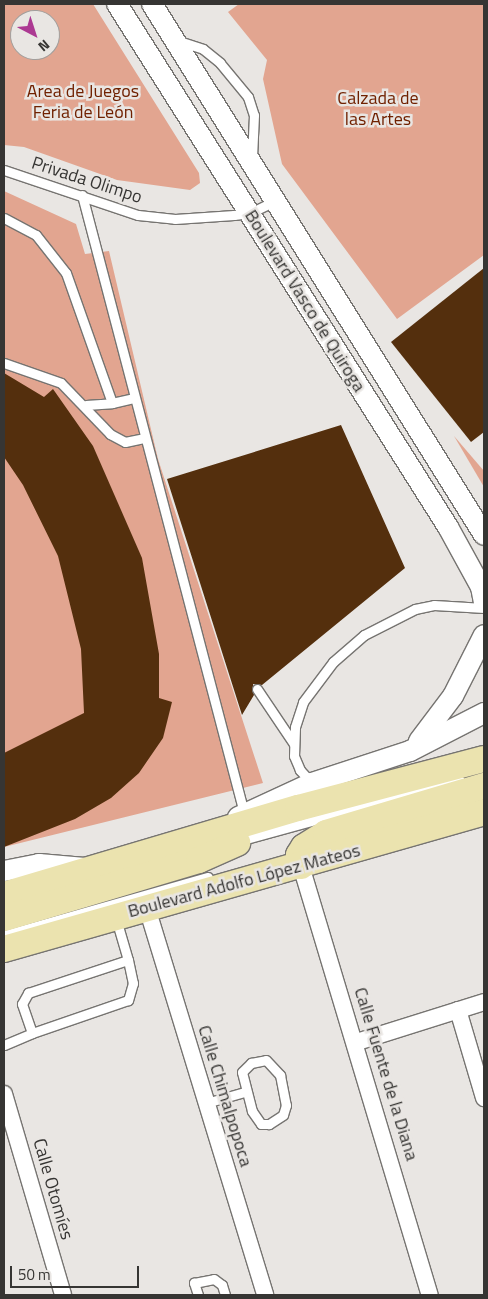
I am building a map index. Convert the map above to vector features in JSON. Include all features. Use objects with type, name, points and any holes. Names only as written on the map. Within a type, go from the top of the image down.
[{"type":"main road","points":[[4,895],[202,839],[298,808],[481,773]]},
{"type":"main road","points":[[300,860],[313,839],[326,832],[481,773]]},
{"type":"main road","points":[[4,918],[199,860],[250,838],[298,808]]},
{"type":"main road","name":"Boulevard Adolfo López Mateos","points":[[4,949],[475,809]]},
{"type":"street","name":"Boulevard Vasco de Quiroga","points":[[117,4],[448,526],[481,587],[484,602]]},
{"type":"street","name":"Boulevard Vasco de Quiroga","points":[[152,4],[277,199],[484,535]]},
{"type":"street","points":[[410,750],[433,726],[453,696],[484,635]]},
{"type":"street","points":[[202,839],[244,813],[312,783],[410,750],[484,713]]},
{"type":"street","name":"Calle Fuente de la Diana","points":[[300,860],[357,1042],[430,1295]]},
{"type":"street","points":[[4,871],[39,864],[97,868]]},
{"type":"street","name":"Calle Chimalpopoca","points":[[147,908],[265,1295]]},
{"type":"street","points":[[357,1042],[484,1002]]},
{"type":"street","points":[[458,1010],[484,1098]]},
{"type":"street","name":"Calle Otomíes","points":[[4,1094],[64,1295]]},
{"type":"lane","points":[[174,39],[203,49],[245,91],[254,115],[252,161]]},
{"type":"lane","name":"Privada Olimpo","points":[[4,170],[138,215],[175,218],[250,213],[277,199]]},
{"type":"lane","points":[[82,195],[144,438],[244,813]]},
{"type":"lane","points":[[4,218],[36,235],[66,273],[112,403]]},
{"type":"lane","points":[[4,363],[62,384],[86,405],[110,434],[125,442],[144,438]]},
{"type":"lane","points":[[86,405],[112,403],[134,398]]},
{"type":"lane","points":[[294,744],[303,702],[316,681],[364,635],[415,609],[434,605],[484,608]]},
{"type":"lane","points":[[257,689],[294,744],[300,770],[312,783]]},
{"type":"lane","points":[[4,909],[481,773]]},
{"type":"lane","points":[[252,866],[300,860]]},
{"type":"lane","points":[[4,935],[216,876]]},
{"type":"lane","points":[[4,1045],[128,1000],[133,992],[128,960],[115,916]]},
{"type":"lane","points":[[32,1034],[22,1004],[28,992],[128,960]]},
{"type":"lane","points":[[258,1061],[272,1062],[284,1092],[283,1114],[269,1124],[261,1124],[244,1092],[245,1068],[258,1061]]},
{"type":"lane","points":[[206,1103],[244,1092]]},
{"type":"lane","points":[[198,1295],[194,1284],[214,1279],[222,1285],[225,1295]]},
{"type":"green space","name":"Area de Juegos Feria de León","points":[[4,4],[93,4],[199,173],[200,183],[190,190],[117,180],[24,147],[4,145]]},
{"type":"green space","name":"Calzada de las Artes","points":[[239,4],[484,4],[484,255],[397,319],[282,164],[263,79],[267,60],[228,12]]},
{"type":"green space","points":[[4,191],[76,224],[85,254],[109,251],[158,459],[263,783],[4,847]]},
{"type":"green space","points":[[454,436],[484,471],[484,487]]},
{"type":"building","points":[[484,268],[484,432],[471,442],[391,342]]},
{"type":"building","points":[[4,373],[44,397],[53,389],[93,446],[142,558],[159,654],[159,698],[172,702],[163,738],[139,773],[111,798],[75,819],[4,847],[4,753],[84,713],[81,649],[58,556],[23,485],[4,457]]},
{"type":"building","points":[[341,425],[405,568],[262,685],[253,684],[254,695],[242,715],[167,479]]}]
